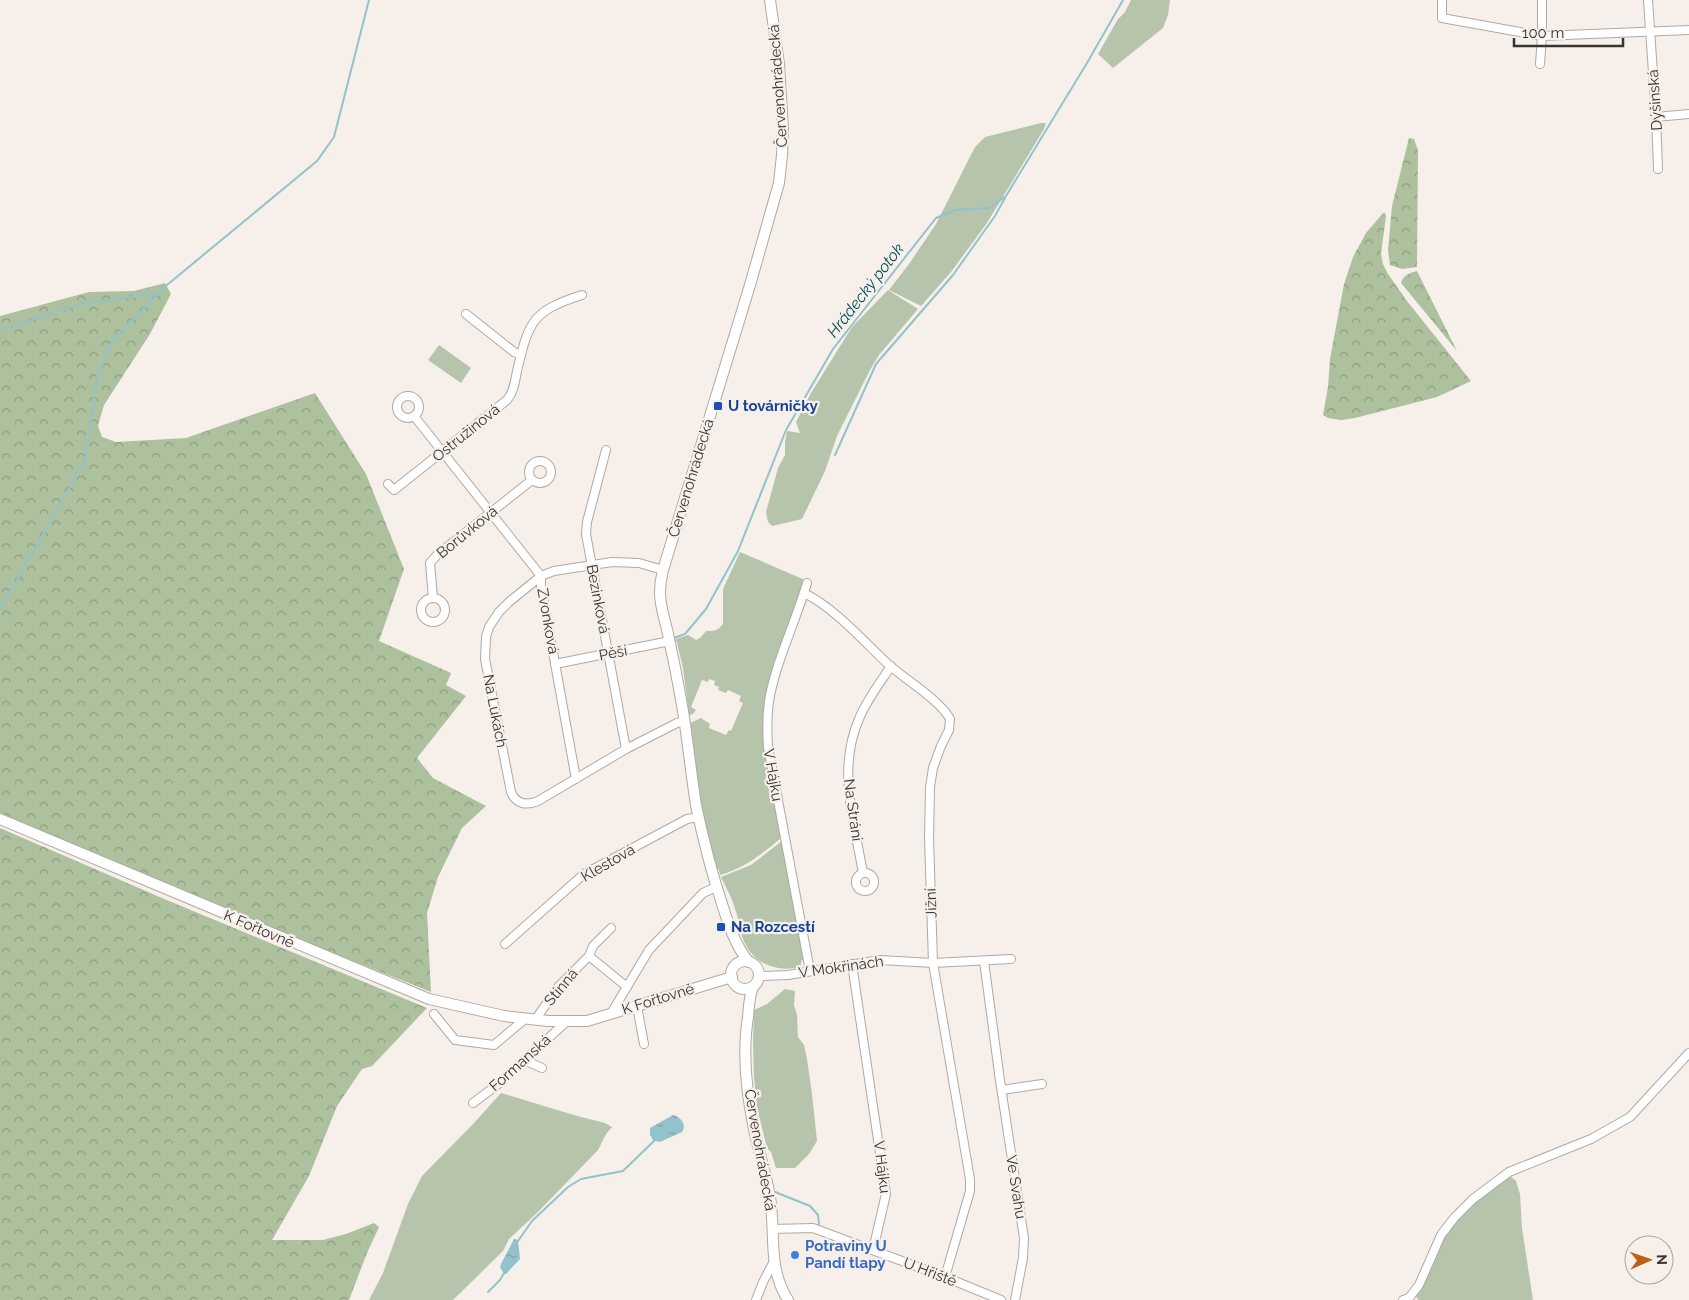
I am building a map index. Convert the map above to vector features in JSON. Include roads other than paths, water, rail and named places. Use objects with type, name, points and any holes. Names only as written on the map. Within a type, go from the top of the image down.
[{"type":"street","name":"Červenohrádecká","points":[[749,962],[730,928],[716,887],[699,817],[670,642],[660,598],[660,581],[779,183],[783,129],[779,64],[770,0]]},
{"type":"street","points":[[1442,0],[1442,18],[1542,36],[1689,30]]},
{"type":"street","points":[[1540,64],[1542,0]]},
{"type":"street","name":"Dýšinská","points":[[1648,0],[1658,169]]},
{"type":"street","points":[[1656,117],[1689,114]]},
{"type":"street","name":"Ostružinová","points":[[388,484],[394,490],[510,396],[521,354],[536,317],[556,303],[582,294]]},
{"type":"street","points":[[466,314],[514,352],[521,354]]},
{"type":"street","name":"Zvonková","points":[[414,416],[541,576],[540,586],[576,779]]},
{"type":"street","name":"Bezinková","points":[[606,450],[586,529],[591,566],[626,749]]},
{"type":"street","name":"Borůvková","points":[[433,598],[430,563],[490,512],[532,480]]},
{"type":"street","name":"Na Lukách","points":[[663,570],[628,562],[612,562],[554,571],[541,576],[509,602],[489,627],[486,637],[485,659],[511,792],[513,797],[524,804],[531,804],[626,749],[677,722],[684,721]]},
{"type":"street","name":"V Hájku","points":[[807,583],[786,643],[770,699],[767,730],[768,747],[810,971]]},
{"type":"street","name":"Jižní","points":[[804,593],[826,607],[891,666],[936,703],[948,715],[950,723],[949,730],[933,768],[930,787],[929,838],[934,963],[970,1179],[970,1191],[945,1277]]},
{"type":"street","name":"Pěší","points":[[555,664],[670,642]]},
{"type":"street","name":"Na Stráni","points":[[863,873],[847,778],[850,743],[860,716],[891,666]]},
{"type":"street","name":"Klestová","points":[[504,944],[584,874],[687,819],[699,817]]},
{"type":"street","name":"K Fořtovně","points":[[0,819],[429,999],[504,1016],[566,1022],[587,1021],[637,1006],[733,972]]},
{"type":"street","points":[[612,1012],[649,950],[703,893],[716,887]]},
{"type":"street","name":"Stinná","points":[[530,1019],[589,956],[593,946],[611,928]]},
{"type":"street","name":"Červenohrádecká","points":[[730,928],[733,972]]},
{"type":"street","name":"Stinná","points":[[589,956],[627,987]]},
{"type":"street","name":"V Mokřinách","points":[[759,976],[780,976],[880,960],[934,963],[1011,959]]},
{"type":"street","name":"Ve Svahu","points":[[984,961],[1024,1238],[1023,1258],[1015,1300]]},
{"type":"street","points":[[741,962],[749,962],[757,967],[759,976],[753,987],[745,989],[735,984],[733,972],[741,962]]},
{"type":"street","name":"V Hájku","points":[[852,964],[886,1194],[873,1250]]},
{"type":"street","name":"Červenohrádecká","points":[[739,987],[746,1026]]},
{"type":"street","name":"Červenohrádecká","points":[[753,987],[749,998],[746,1026],[747,1074],[755,1132],[770,1198],[774,1263],[780,1287],[788,1300]]},
{"type":"street","points":[[637,1006],[644,1044]]},
{"type":"street","points":[[434,1014],[455,1040],[494,1045],[530,1019]]},
{"type":"street","name":"Formanská","points":[[473,1103],[497,1085],[566,1022]]},
{"type":"street","points":[[1403,1300],[1409,1298],[1419,1285],[1441,1235],[1472,1199],[1509,1172],[1591,1139],[1630,1117],[1689,1053]]},
{"type":"street","points":[[524,1060],[542,1068]]},
{"type":"street","points":[[1002,1090],[1042,1084]]},
{"type":"street","name":"U Hřiště","points":[[772,1229],[813,1228],[1001,1300]]},
{"type":"street","points":[[756,1300],[763,1282],[774,1263]]},
{"type":"water","points":[[673,1115],[682,1122],[684,1127],[682,1132],[660,1142],[653,1140],[650,1135],[650,1128]]},
{"type":"water","points":[[514,1239],[518,1240],[520,1259],[504,1274],[500,1267]]},
{"type":"waterway","points":[[0,610],[86,456],[97,378],[112,341],[167,285],[317,161],[334,137],[369,0]]},
{"type":"waterway","name":"Hrádecký potok","points":[[675,641],[674,638],[685,634],[706,609],[738,551],[786,430],[833,349],[936,218],[955,210],[990,208],[1006,196],[1123,0]]},
{"type":"waterway","points":[[835,455],[876,364],[953,275],[995,216],[1005,198]]},
{"type":"waterway","points":[[0,330],[81,304],[158,293]]},
{"type":"waterway","points":[[518,1241],[532,1221],[568,1187],[581,1179],[623,1171],[656,1139]]},
{"type":"waterway","points":[[775,1192],[810,1206],[818,1215],[819,1224]]},
{"type":"waterway","points":[[488,1292],[504,1273]]},
{"type":"place","name":"U továrničky","points":[[718,406]]},
{"type":"place","name":"Na Rozcestí","points":[[721,927]]},
{"type":"place","name":"Potraviny U Pandí tlapy","points":[[795,1255]]}]
